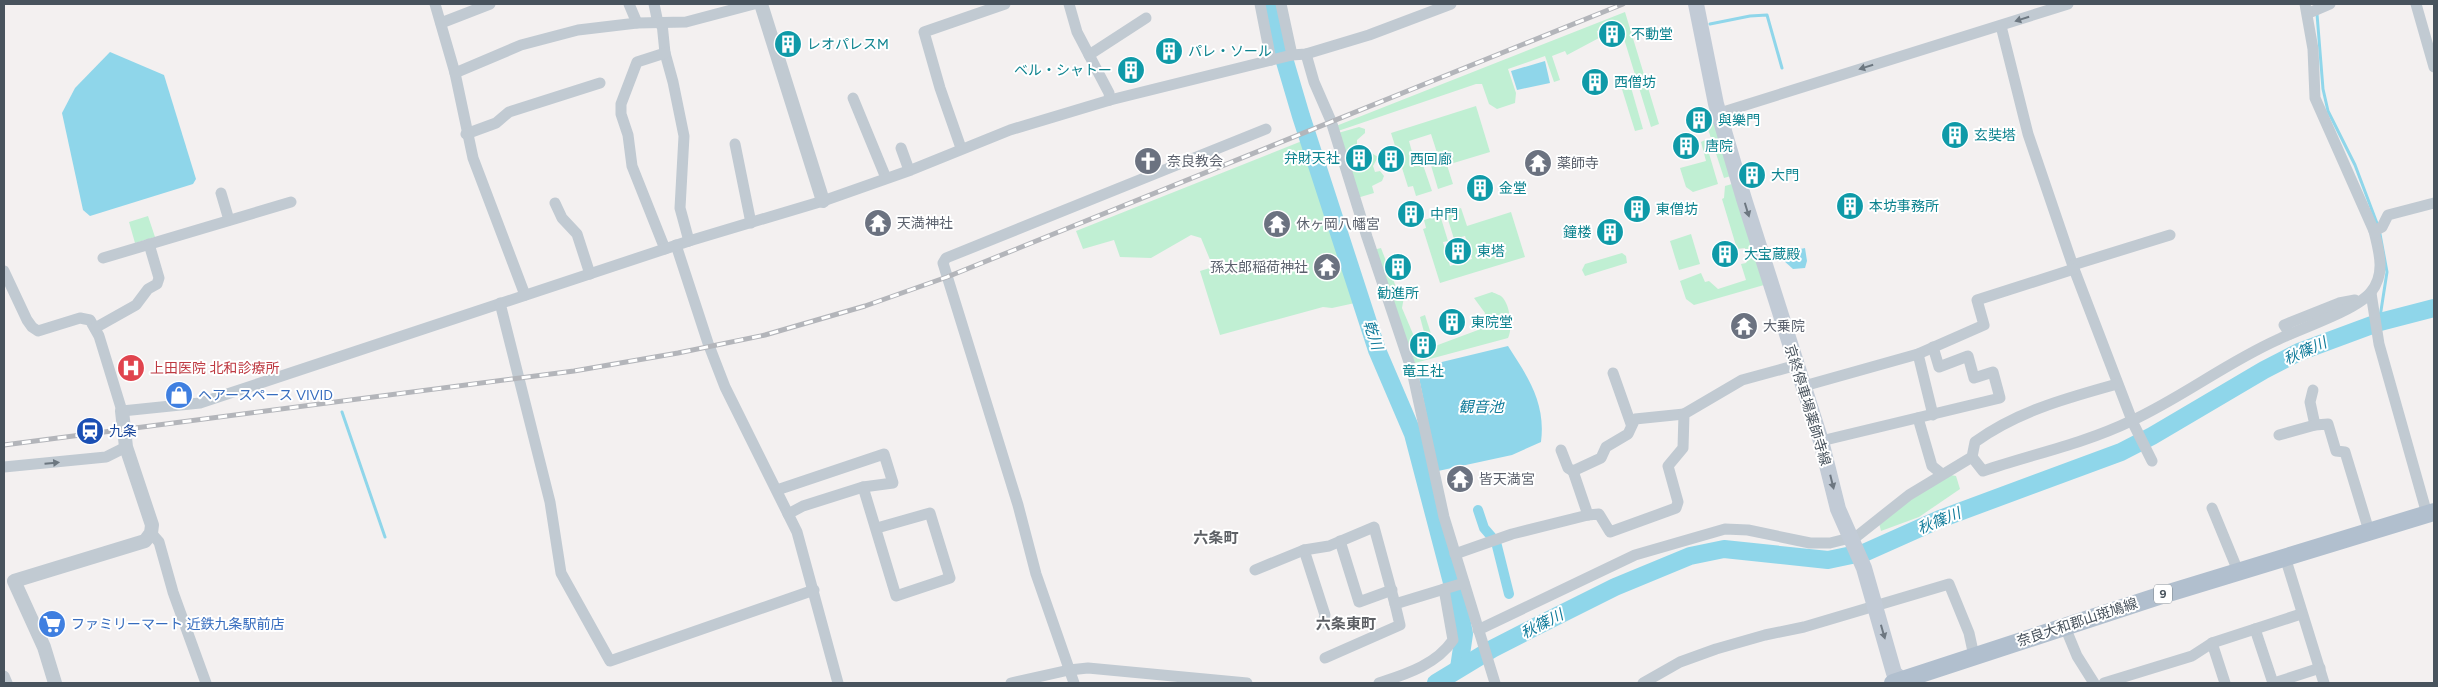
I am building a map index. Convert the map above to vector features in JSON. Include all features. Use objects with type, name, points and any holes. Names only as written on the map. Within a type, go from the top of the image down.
[{"type":"main road","name":"京終停車場薬師寺線","points":[[1696,4],[1720,113],[1764,266],[1821,441],[1838,509],[1864,568],[1894,673],[1901,682]]},
{"type":"main road","name":"奈良大和郡山斑鳩線","points":[[1901,682],[1974,656],[2285,556],[2431,513]]},
{"type":"street","points":[[435,4],[455,73],[466,134],[483,188],[525,294]]},
{"type":"street","points":[[441,23],[490,4]]},
{"type":"street","points":[[629,4],[637,23]]},
{"type":"street","points":[[654,4],[660,23],[665,53],[674,82],[684,136],[680,208],[688,241]]},
{"type":"street","points":[[455,73],[521,45],[578,30],[637,23],[686,22],[714,9],[754,4]]},
{"type":"street","points":[[761,4],[823,201]]},
{"type":"street","points":[[961,148],[940,88],[924,32],[1005,4]]},
{"type":"street","points":[[1069,4],[1077,32],[1109,93],[1110,100]]},
{"type":"street","points":[[1260,4],[1271,60]]},
{"type":"street","points":[[1281,4],[1292,54]]},
{"type":"street","points":[[122,411],[200,403],[688,241],[823,201],[909,170],[1010,130],[1110,100],[1292,54],[1306,54],[1369,35],[1451,4]]},
{"type":"street","points":[[1720,113],[2068,4]]},
{"type":"street","points":[[2416,4],[2434,67]]},
{"type":"street","points":[[1972,457],[1983,471],[2024,457],[2057,450],[2133,422],[2290,334],[2368,298],[2381,273],[2377,229],[2315,98],[2314,9]]},
{"type":"street","points":[[1089,56],[1146,18]]},
{"type":"street","points":[[2001,26],[2028,134],[2117,384],[2151,460]]},
{"type":"street","points":[[665,53],[637,62],[621,109],[632,166],[665,249]]},
{"type":"street","points":[[1306,54],[1331,121],[1367,237],[1412,371],[1444,517],[1494,679]]},
{"type":"street","points":[[466,134],[496,123],[509,112],[600,83]]},
{"type":"street","points":[[853,98],[886,178]]},
{"type":"street","points":[[1071,675],[1036,574],[1018,504],[943,263],[946,258],[1266,128]]},
{"type":"street","points":[[735,144],[751,223]]},
{"type":"street","points":[[901,148],[909,170]]},
{"type":"street","points":[[221,192],[229,220]]},
{"type":"street","points":[[103,258],[291,202]]},
{"type":"street","points":[[555,203],[562,218],[577,234],[590,274]]},
{"type":"street","points":[[2377,229],[2388,215],[2434,203]]},
{"type":"street","points":[[1804,386],[1918,354],[1984,325],[1977,300],[2170,235]]},
{"type":"street","points":[[94,328],[136,305],[148,289],[157,284],[159,278],[149,244]]},
{"type":"street","points":[[676,245],[708,343],[725,387],[797,532],[838,683]]},
{"type":"street","points":[[4,271],[32,327],[38,331],[80,318],[90,320],[122,411],[126,447],[152,525],[151,533],[145,542],[14,581],[44,647],[55,683]]},
{"type":"street","points":[[2368,298],[2379,344],[2431,513]]},
{"type":"street","points":[[500,303],[550,502],[561,573],[610,661],[814,590]]},
{"type":"street","points":[[1821,441],[2000,398],[1993,372],[1974,378],[1968,356],[1939,367],[1933,347]]},
{"type":"street","points":[[1918,354],[1933,415]]},
{"type":"street","points":[[1573,471],[1601,458],[1606,447],[1628,434],[1635,418],[1684,414],[1742,380],[1797,365]]},
{"type":"street","points":[[1613,373],[1631,424]]},
{"type":"street","points":[[1478,630],[1635,555],[1725,529],[1748,530],[1797,542],[1823,543],[1850,538],[1851,541],[1909,495],[1972,457],[1975,442],[2022,414],[2052,402],[2117,384]]},
{"type":"street","points":[[2313,390],[2310,402],[2315,425]]},
{"type":"street","points":[[1455,554],[1512,534],[1588,515],[1599,514],[1610,532],[1676,508],[1678,502],[1668,466],[1683,448],[1684,414]]},
{"type":"street","points":[[1918,418],[1932,466],[1942,474]]},
{"type":"street","points":[[2279,435],[2315,425],[2328,424],[2336,451],[2345,452],[2369,531]]},
{"type":"street","points":[[4,467],[106,457],[126,447]]},
{"type":"street","points":[[1561,450],[1568,468],[1573,471],[1588,515]]},
{"type":"street","points":[[777,490],[884,454],[893,483],[862,487],[803,506],[788,514]]},
{"type":"street","points":[[862,487],[877,528],[896,596],[950,578],[930,514],[877,528]]},
{"type":"street","points":[[2212,508],[2238,571]]},
{"type":"street","points":[[1255,570],[1304,550],[1329,546],[1374,527],[1400,625],[1325,658]]},
{"type":"street","points":[[151,533],[159,542],[173,592],[206,683]]},
{"type":"street","points":[[1340,541],[1359,602],[1392,590]]},
{"type":"street","points":[[1304,550],[1325,614],[1323,623]]},
{"type":"street","points":[[2285,556],[2301,614],[2324,683]]},
{"type":"street","points":[[1395,604],[1464,583]]},
{"type":"street","points":[[1643,683],[1680,662],[1716,649],[1765,634],[1804,627],[1876,607],[1949,584],[1969,633],[1974,656]]},
{"type":"street","points":[[1378,683],[1409,673],[1444,653],[1449,647],[1453,640],[1444,589]]},
{"type":"street","points":[[2104,683],[2192,656],[2212,643],[2301,614]]},
{"type":"street","points":[[2065,627],[2077,656],[2094,683]]},
{"type":"street","points":[[2255,629],[2273,683],[2320,668]]},
{"type":"street","points":[[2212,643],[2225,683]]},
{"type":"street","points":[[1011,683],[1109,669],[1247,683]]},
{"type":"street","points":[[4,676],[7,683]]},
{"type":"green space","points":[[1625,12],[1659,124],[1651,127],[1625,42],[1617,24],[1597,31],[1599,38],[1567,55],[1565,51],[1552,56],[1560,80],[1554,82],[1545,56],[1508,69],[1516,93],[1515,103],[1497,109],[1489,104],[1482,84],[1476,84],[1338,131],[1336,126]]},
{"type":"green space","points":[[1630,84],[1643,129],[1635,131],[1621,86]]},
{"type":"green space","points":[[1476,106],[1490,152],[1447,165],[1453,184],[1438,189],[1430,162],[1439,159],[1431,134],[1409,141],[1416,166],[1423,165],[1432,191],[1416,196],[1413,186],[1408,187],[1391,133]]},
{"type":"green space","points":[[1715,120],[1731,176],[1724,178],[1706,123]]},
{"type":"green space","points":[[1359,127],[1365,129],[1365,133],[1357,140],[1357,144],[1361,147],[1367,147],[1368,151],[1378,157],[1373,166],[1375,172],[1380,171],[1384,176],[1382,181],[1372,186],[1374,193],[1357,198],[1338,133]]},
{"type":"green space","points":[[1705,140],[1718,184],[1693,192],[1686,187],[1680,168],[1706,161],[1701,142]]},
{"type":"green space","points":[[1302,141],[1355,303],[1332,308],[1323,307],[1220,335],[1200,271],[1213,267],[1201,238],[1191,235],[1151,258],[1120,257],[1114,240],[1083,249],[1076,231]]},
{"type":"green space","points":[[1732,184],[1764,285],[1694,305],[1686,299],[1680,281],[1701,273],[1705,282],[1709,281],[1718,289],[1746,280],[1741,264],[1746,263],[1748,259],[1745,248],[1737,249],[1722,199],[1724,198],[1725,186]]},
{"type":"green space","points":[[1461,208],[1467,226],[1511,212],[1525,257],[1440,283],[1423,229],[1426,228],[1424,220],[1440,215],[1448,241],[1443,242],[1450,266],[1472,259],[1465,236],[1454,239],[1446,213]]},
{"type":"green space","points":[[148,216],[155,237],[135,243],[129,222]]},
{"type":"green space","points":[[1691,234],[1700,264],[1679,270],[1670,241]]},
{"type":"green space","points":[[1381,248],[1396,287],[1403,292],[1402,308],[1416,341],[1409,346],[1373,250]]},
{"type":"green space","points":[[1622,253],[1626,256],[1627,263],[1585,276],[1582,270],[1585,264]]},
{"type":"green space","points":[[1492,292],[1500,295],[1507,306],[1510,323],[1508,338],[1415,363],[1412,356],[1419,352],[1478,330],[1483,322],[1485,313],[1474,298]]},
{"type":"green space","points":[[1425,315],[1431,334],[1425,336],[1420,317]]},
{"type":"green space","points":[[1951,475],[1956,476],[1960,489],[1919,517],[1881,531],[1879,523],[1912,498]]},
{"type":"water","points":[[110,52],[164,75],[196,179],[193,184],[90,216],[83,210],[62,113],[75,88]]},
{"type":"water","points":[[1545,61],[1550,83],[1517,90],[1511,71]]},
{"type":"water","points":[[1805,248],[1807,261],[1805,268],[1793,269],[1783,260],[1782,253]]},
{"type":"water","name":"観音池","points":[[1508,346],[1534,391],[1541,415],[1541,442],[1512,455],[1438,471],[1417,368]]},
{"type":"waterway","name":"乾川","points":[[1268,4],[1301,116],[1377,350],[1413,434],[1460,613],[1464,634],[1459,668]]},
{"type":"waterway","points":[[2317,14],[2323,89],[2328,111],[2355,165],[2378,226]]},
{"type":"waterway","points":[[1710,24],[1750,16],[1767,15],[1782,68]]},
{"type":"waterway","points":[[2380,234],[2387,272],[2380,317]]},
{"type":"waterway","name":"秋篠川","points":[[1436,683],[1492,649],[1615,587],[1690,556],[1724,549],[1828,560],[1866,552],[1940,519],[2121,452],[2299,352],[2380,322],[2434,308]]},
{"type":"waterway","points":[[342,412],[385,537]]},
{"type":"waterway","points":[[1478,510],[1484,528],[1496,542],[1509,594]]},
{"type":"railway","points":[[4,445],[574,371],[678,353],[765,335],[865,306],[947,277],[1623,4]]},
{"type":"place","name":"不動堂","points":[[1612,34]]},
{"type":"place","name":"レオパレスM","points":[[788,44]]},
{"type":"place","name":"パレ・ソール","points":[[1169,51]]},
{"type":"place","name":"ベル・シャトー","points":[[1131,70]]},
{"type":"place","name":"西僧坊","points":[[1595,82]]},
{"type":"place","name":"與樂門","points":[[1699,120]]},
{"type":"place","name":"玄奘塔","points":[[1955,135]]},
{"type":"place","name":"唐院","points":[[1686,146]]},
{"type":"place","name":"弁財天社","points":[[1359,158]]},
{"type":"place","name":"西回廊","points":[[1391,159]]},
{"type":"place","name":"奈良教会","points":[[1148,161]]},
{"type":"place","name":"薬師寺","points":[[1538,163]]},
{"type":"place","name":"大門","points":[[1752,175]]},
{"type":"place","name":"金堂","points":[[1480,188]]},
{"type":"place","name":"本坊事務所","points":[[1850,206]]},
{"type":"place","name":"東僧坊","points":[[1637,209]]},
{"type":"place","name":"中門","points":[[1411,214]]},
{"type":"place","name":"天満神社","points":[[878,223]]},
{"type":"place","name":"休ヶ岡八幡宮","points":[[1277,224]]},
{"type":"place","name":"鐘楼","points":[[1610,232]]},
{"type":"place","name":"東塔","points":[[1458,251]]},
{"type":"place","name":"大宝蔵殿","points":[[1725,254]]},
{"type":"place","name":"孫太郎稲荷神社","points":[[1327,267]]},
{"type":"place","name":"勧進所","points":[[1398,267]]},
{"type":"place","name":"東院堂","points":[[1452,322]]},
{"type":"place","name":"大乗院","points":[[1744,326]]},
{"type":"place","name":"竜王社","points":[[1423,345]]},
{"type":"place","name":"上田医院 北和診療所","points":[[131,368]]},
{"type":"place","name":"ヘアースペース VIVID","points":[[179,395]]},
{"type":"place","name":"九条","points":[[90,431]]},
{"type":"place","name":"皆天満宮","points":[[1460,479]]},
{"type":"place","name":"ファミリーマート 近鉄九条駅前店","points":[[52,624]]},
{"type":"district","name":"六条町","points":[[1216,538]]},
{"type":"district","name":"六条東町","points":[[1346,624]]}]
